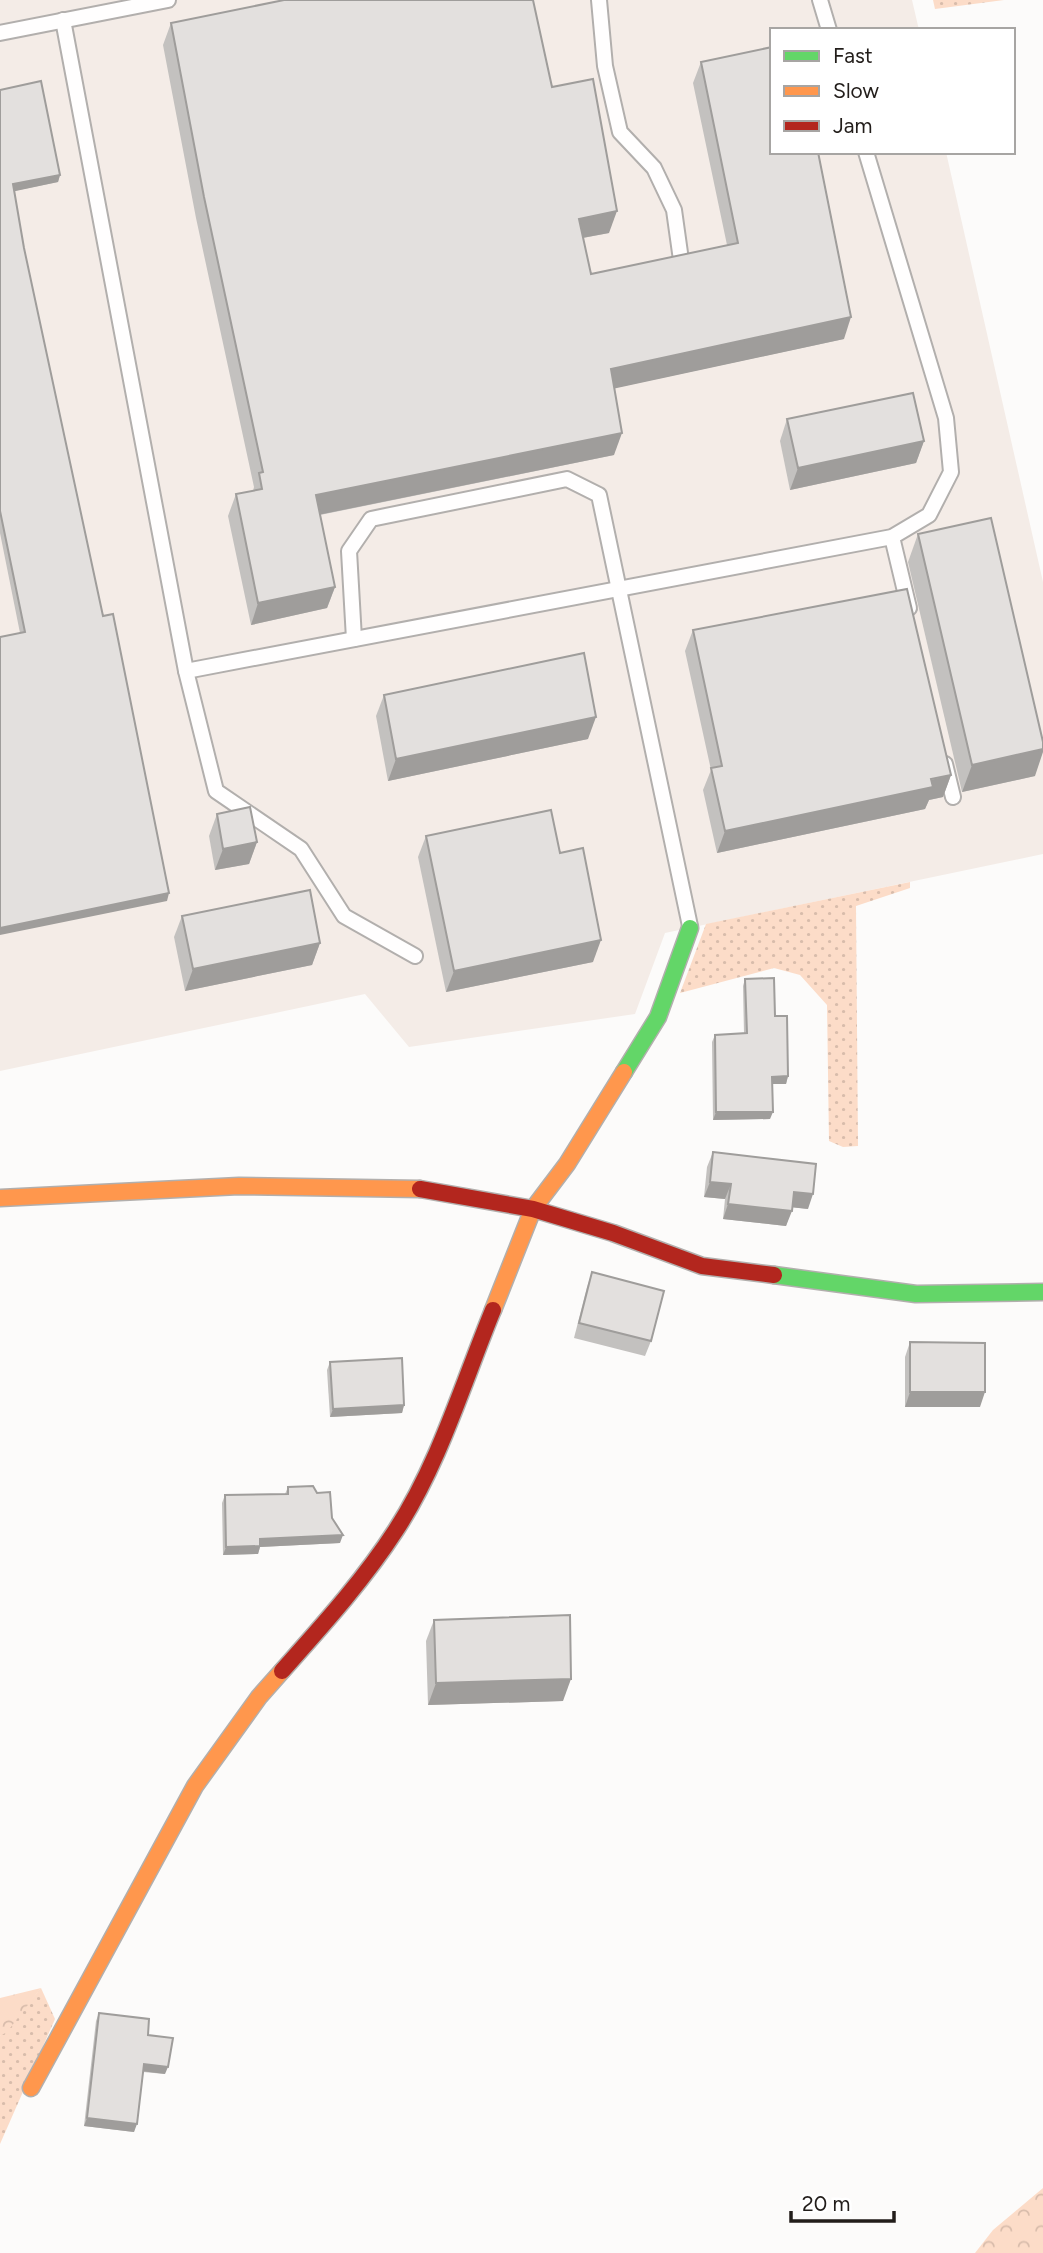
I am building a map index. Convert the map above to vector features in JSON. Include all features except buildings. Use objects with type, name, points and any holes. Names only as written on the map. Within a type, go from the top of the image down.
[{"type":"street","points":[[31,2088],[195,1786],[259,1697],[344,1602],[397,1529],[435,1453],[533,1209],[567,1164],[657,1017],[690,928]]},
{"type":"street","points":[[0,1198],[239,1186],[424,1189],[533,1209],[613,1233],[702,1266],[916,1294],[1043,1292]]},
{"type":"lane","points":[[0,33],[168,0]]},
{"type":"lane","points":[[599,0],[605,66],[620,132],[654,169],[674,210],[681,260]]},
{"type":"lane","points":[[820,0],[828,28]]},
{"type":"lane","points":[[63,20],[186,671],[216,791],[301,849],[344,916],[415,956]]},
{"type":"lane","points":[[186,671],[892,537],[929,515],[951,472],[946,418],[867,154]]},
{"type":"lane","points":[[354,639],[349,551],[371,519],[567,479],[599,495],[690,928]]},
{"type":"lane","points":[[892,537],[914,628]]},
{"type":"lane","points":[[941,745],[953,797]]},
{"type":"shaded area","points":[[0,0],[912,0],[919,28],[770,28],[770,154],[946,154],[1043,582],[1043,854],[665,933],[635,1014],[409,1047],[365,994],[0,1071]]},
{"type":"green space","points":[[933,0],[1004,0],[935,9]]},
{"type":"green space","points":[[910,882],[910,888],[856,906],[858,1146],[843,1147],[829,1141],[827,1005],[800,975],[774,968],[680,993],[706,924]]},
{"type":"green space","points":[[41,1988],[55,2019],[0,2144],[0,2036]]},
{"type":"green space","points":[[41,1988],[7,2032],[0,2036],[0,1998]]},
{"type":"green space","points":[[1043,2188],[1043,2253],[975,2253],[993,2230]]},
{"type":"traffic: fast","points":[[624,1072],[658,1017],[690,928]]},
{"type":"traffic: fast","points":[[774,1275],[916,1294],[1043,1292]]},
{"type":"traffic: slow","points":[[493,1310],[533,1209],[567,1164],[624,1072]]},
{"type":"traffic: slow","points":[[0,1198],[239,1186],[420,1189]]},
{"type":"traffic: slow","points":[[31,2088],[195,1786],[259,1697],[282,1671]]},
{"type":"traffic: jam","points":[[420,1189],[533,1209],[613,1233],[702,1266],[774,1275]]},
{"type":"traffic: jam","points":[[282,1671],[356,1585],[411,1505],[438,1451],[493,1310]]}]
